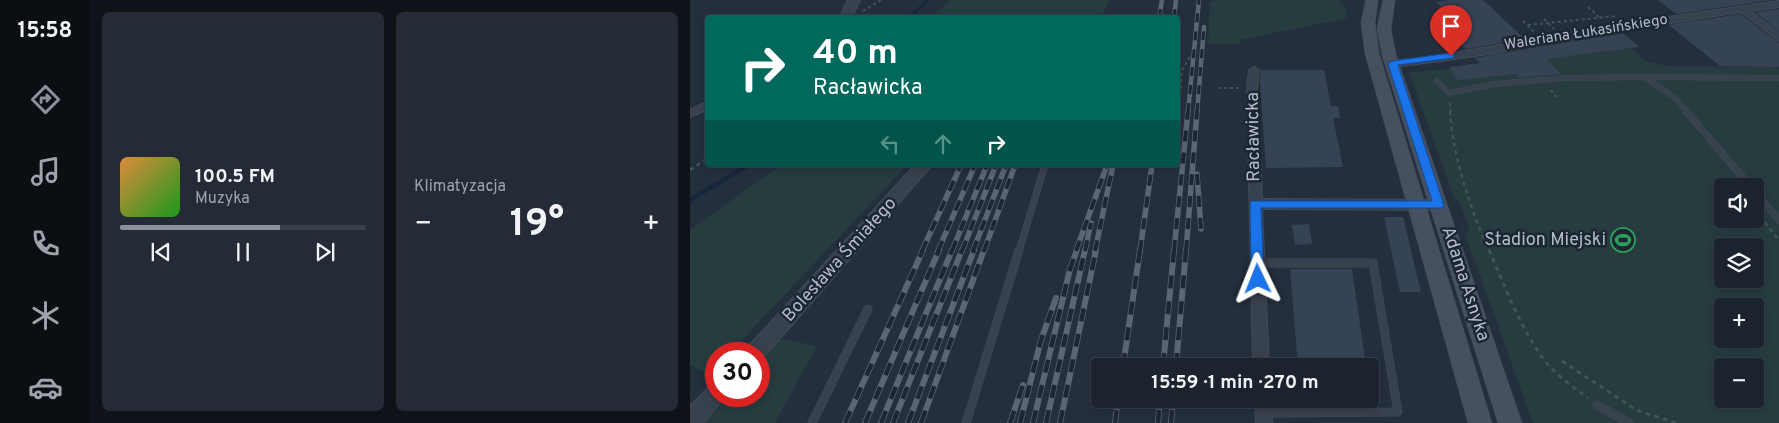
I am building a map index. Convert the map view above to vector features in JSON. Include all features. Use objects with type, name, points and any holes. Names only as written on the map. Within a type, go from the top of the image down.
[{"type":"main road","name":"Adama Asnyka","points":[[1388,0],[1384,29],[1386,44],[1510,423]]},
{"type":"main road","name":"Adama Asnyka","points":[[1369,2],[1368,23],[1372,53],[1480,423]]},
{"type":"street","points":[[846,15],[854,0]]},
{"type":"street","name":"Waleriana Łukasińskiego","points":[[1392,64],[1436,59],[1631,26],[1779,4]]},
{"type":"street","points":[[1742,9],[1779,38]]},
{"type":"street","name":"Racławicka","points":[[1254,70],[1252,88],[1261,358]]},
{"type":"street","points":[[690,114],[705,106]]},
{"type":"street","name":"Bolesława Śmiałego","points":[[765,342],[922,167]]},
{"type":"street","name":"Racławicka","points":[[1255,204],[1439,205]]},
{"type":"street","points":[[690,420],[705,402]]},
{"type":"lane","points":[[1645,77],[1675,98],[1743,178]]},
{"type":"lane","points":[[1437,81],[1449,93],[1495,84],[1565,78],[1779,78]]},
{"type":"lane","points":[[966,423],[1044,167]]},
{"type":"lane","points":[[1764,202],[1779,220]]},
{"type":"lane","points":[[1257,262],[1373,263],[1398,412],[1263,412]]},
{"type":"lane","points":[[812,423],[868,309]]},
{"type":"lane","points":[[1597,405],[1629,423]]},
{"type":"path","points":[[1588,7],[1600,18]]},
{"type":"path","points":[[1528,25],[1619,16],[1631,26]]},
{"type":"path","points":[[1180,99],[1182,70],[1190,57]]},
{"type":"path","points":[[1218,88],[1252,88]]},
{"type":"path","points":[[1449,93],[1452,136],[1468,195],[1483,236],[1521,322],[1545,361],[1568,383],[1597,405]]},
{"type":"path","points":[[690,170],[705,160]]},
{"type":"path","points":[[1764,221],[1779,241]]},
{"type":"path","points":[[1562,361],[1636,410],[1676,423]]},
{"type":"green space","points":[[951,0],[1109,0],[1103,15],[933,15]]},
{"type":"green space","points":[[1222,0],[1338,0],[1346,9],[1347,18],[1240,40],[1241,44],[1208,44],[1210,2]]},
{"type":"green space","name":"Stadion Miejski","points":[[1631,48],[1646,61],[1667,66],[1771,67],[1779,69],[1779,423],[1533,423],[1465,234],[1470,231],[1459,201],[1454,198],[1409,72],[1469,68]]},
{"type":"green space","points":[[778,167],[905,167],[740,342],[705,342],[705,373],[690,365],[690,230]]},
{"type":"green space","points":[[781,339],[817,346],[775,423],[702,423],[717,407],[770,407],[770,351]]},
{"type":"building","points":[[1483,0],[1525,39],[1466,49],[1456,39],[1470,36],[1436,2]]},
{"type":"building","points":[[1658,0],[1773,0],[1676,14]]},
{"type":"building","points":[[1779,9],[1779,31],[1755,12]]},
{"type":"building","points":[[1740,14],[1779,43],[1779,67],[1720,66],[1669,25]]},
{"type":"building","points":[[1622,33],[1640,47],[1546,59],[1561,74],[1519,78],[1516,74],[1457,80],[1449,67],[1480,63],[1474,58]]},
{"type":"building","points":[[1261,70],[1324,70],[1331,106],[1338,106],[1340,118],[1333,118],[1343,167],[1266,168],[1260,81]]},
{"type":"building","points":[[1384,217],[1403,217],[1421,292],[1400,292]]},
{"type":"building","points":[[1309,224],[1312,244],[1295,245],[1292,225]]},
{"type":"building","points":[[1290,269],[1352,269],[1365,358],[1297,358]]},
{"type":"waterway","points":[[912,15],[928,0]]},
{"type":"waterway","points":[[690,200],[745,167]]},
{"type":"railway","points":[[1160,15],[1162,0]]},
{"type":"railway","points":[[1174,15],[1176,0]]},
{"type":"railway","points":[[1188,112],[1199,0]]},
{"type":"railway","points":[[1197,112],[1204,27]]},
{"type":"railway","points":[[1174,251],[1188,111]]},
{"type":"railway","points":[[1186,251],[1197,111]]},
{"type":"railway","points":[[922,251],[960,167]]},
{"type":"railway","points":[[938,251],[974,167]]},
{"type":"railway","points":[[952,251],[986,167]]},
{"type":"railway","points":[[962,251],[995,167]]},
{"type":"railway","points":[[973,251],[1005,167]]},
{"type":"railway","points":[[984,251],[1014,167]]},
{"type":"railway","points":[[1076,251],[1106,167]]},
{"type":"railway","points":[[1095,251],[1113,167]]},
{"type":"railway","points":[[1140,251],[1152,167]]},
{"type":"railway","points":[[1197,174],[1201,229]]},
{"type":"railway","points":[[1085,251],[1091,223]]},
{"type":"railway","points":[[845,423],[923,250]]},
{"type":"railway","points":[[865,423],[939,250]]},
{"type":"railway","points":[[881,423],[952,250]]},
{"type":"railway","points":[[893,423],[962,250]]},
{"type":"railway","points":[[908,423],[974,250]]},
{"type":"railway","points":[[921,423],[984,250]]},
{"type":"railway","points":[[1033,423],[1070,269],[1077,250]]},
{"type":"railway","points":[[1046,423],[1085,250]]},
{"type":"railway","points":[[1060,423],[1096,250]]},
{"type":"railway","points":[[1124,358],[1140,250]]},
{"type":"railway","points":[[1164,358],[1174,250]]},
{"type":"railway","points":[[1177,358],[1186,250]]},
{"type":"railway","points":[[1020,423],[1041,340],[1056,298]]},
{"type":"railway","points":[[1010,423],[1023,385]]},
{"type":"railway","points":[[1115,423],[1117,408]]},
{"type":"railway","points":[[1158,423],[1159,408]]},
{"type":"railway","points":[[1171,423],[1172,408]]},
{"type":"place","name":"Stadion Miejski","points":[[1623,240]]},
{"type":"route","points":[[1258,279],[1255,204],[1439,205],[1392,64],[1451,56]]}]
